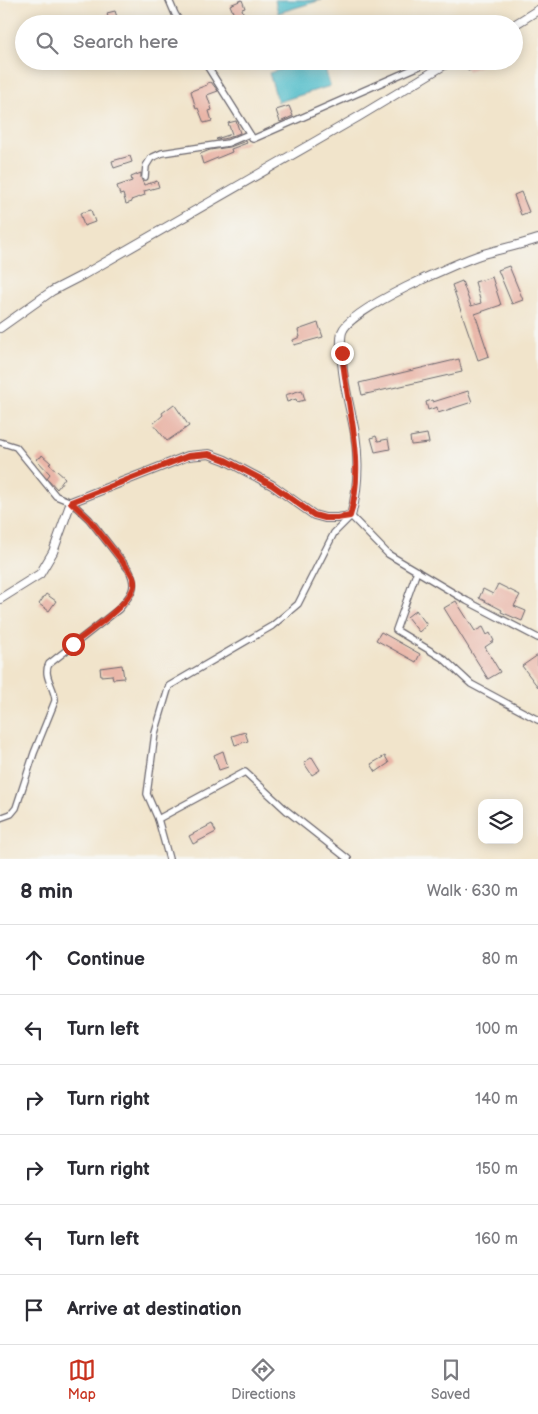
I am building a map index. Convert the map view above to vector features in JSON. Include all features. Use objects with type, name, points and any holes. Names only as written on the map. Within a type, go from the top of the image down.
[{"type":"street","points":[[170,0],[176,15]]},
{"type":"street","points":[[523,19],[538,10]]},
{"type":"street","points":[[210,70],[251,137],[255,138],[410,70]]},
{"type":"street","points":[[0,328],[52,291],[358,117],[434,70]]},
{"type":"street","points":[[145,178],[146,166],[151,158],[162,153],[228,143],[249,134]]},
{"type":"street","points":[[169,859],[158,820],[147,794],[155,733],[169,686],[272,626],[298,604],[334,533],[350,516],[355,498],[357,464],[355,435],[345,382],[341,341],[342,331],[346,325],[364,310],[449,267],[484,254],[538,239]]},
{"type":"street","points":[[0,442],[16,447],[56,496],[71,502],[89,519],[134,579],[134,585],[126,601],[119,609],[49,664],[47,672],[55,702],[34,753],[16,808],[11,814],[0,818]]},
{"type":"street","points":[[0,599],[40,574],[53,552],[71,502],[188,456],[209,454],[225,460],[272,485],[314,515],[325,518],[350,516]]},
{"type":"street","points":[[350,516],[388,554],[467,601],[538,638]]},
{"type":"street","points":[[417,571],[396,630],[444,660],[471,684],[538,720]]},
{"type":"street","points":[[158,820],[245,772],[286,810],[348,859]]},
{"type":"water","points":[[275,0],[321,0],[278,13]]},
{"type":"water","points":[[279,70],[326,70],[330,86],[278,102],[269,73]]},
{"type":"building","points":[[242,0],[245,8],[242,9],[244,15],[234,15],[230,5]]},
{"type":"building","points":[[115,11],[116,15],[108,15],[107,13]]},
{"type":"building","points":[[211,82],[218,91],[207,95],[212,110],[209,111],[212,121],[204,123],[198,108],[196,109],[191,91]]},
{"type":"building","points":[[289,106],[293,116],[280,122],[276,110]]},
{"type":"building","points":[[236,121],[240,133],[227,138],[216,139],[232,134],[228,123]]},
{"type":"building","points":[[246,141],[247,143],[231,149],[232,152],[203,164],[200,154]]},
{"type":"building","points":[[130,156],[132,162],[114,168],[112,161]]},
{"type":"building","points":[[141,173],[144,185],[157,181],[159,187],[144,191],[145,195],[126,204],[123,194],[120,195],[117,186],[132,181],[131,177]]},
{"type":"building","points":[[521,192],[529,212],[521,215],[514,195]]},
{"type":"building","points":[[91,210],[95,222],[84,226],[80,213]]},
{"type":"building","points":[[509,266],[523,300],[512,304],[498,270]]},
{"type":"building","points":[[492,277],[501,305],[475,314],[489,356],[478,360],[452,285],[462,281],[471,306],[481,303],[475,282]]},
{"type":"building","points":[[318,323],[323,337],[294,345],[293,340],[300,337],[298,330]]},
{"type":"building","points":[[459,359],[462,372],[362,395],[359,383]]},
{"type":"building","points":[[302,390],[305,400],[297,402],[296,399],[287,402],[285,395]]},
{"type":"building","points":[[468,391],[472,402],[438,413],[437,407],[428,410],[426,402],[432,400],[433,402]]},
{"type":"building","points":[[174,404],[189,426],[167,441],[153,424],[163,415],[162,413]]},
{"type":"building","points":[[427,434],[429,443],[411,445],[410,437]]},
{"type":"building","points":[[376,436],[378,441],[388,439],[390,449],[375,452],[371,438]]},
{"type":"building","points":[[42,455],[65,478],[57,489],[47,478],[50,474],[36,459]]},
{"type":"building","points":[[498,584],[520,595],[514,606],[526,611],[522,621],[501,612],[502,610],[479,598],[483,589],[493,594]]},
{"type":"building","points":[[46,594],[56,601],[49,611],[39,604]]},
{"type":"building","points":[[456,601],[475,631],[483,627],[487,635],[490,633],[494,641],[485,647],[500,672],[488,679],[444,608]]},
{"type":"building","points":[[416,610],[427,625],[419,632],[407,617]]},
{"type":"building","points":[[381,632],[420,654],[416,662],[376,640]]},
{"type":"building","points":[[538,655],[538,687],[522,666]]},
{"type":"building","points":[[122,665],[124,678],[113,679],[112,675],[101,676],[100,668]]},
{"type":"building","points":[[245,732],[248,741],[235,745],[232,736]]},
{"type":"building","points":[[223,751],[228,767],[219,770],[214,755]]},
{"type":"building","points":[[385,756],[389,763],[376,772],[371,764]]},
{"type":"building","points":[[312,757],[320,770],[312,775],[304,763]]},
{"type":"building","points":[[212,824],[216,832],[193,844],[189,836]]},
{"type":"route","points":[[73,644],[119,609],[131,593],[134,579],[89,519],[71,502],[188,456],[209,454],[225,460],[272,485],[296,504],[314,515],[325,518],[350,516],[355,498],[357,464],[355,435],[345,382],[342,353]]}]
